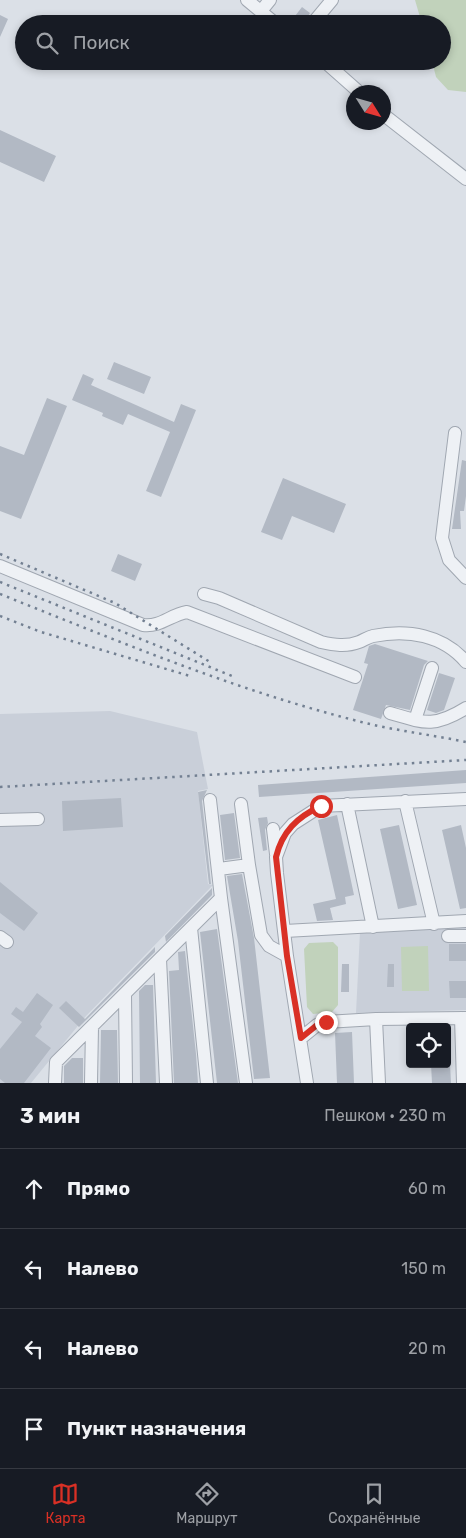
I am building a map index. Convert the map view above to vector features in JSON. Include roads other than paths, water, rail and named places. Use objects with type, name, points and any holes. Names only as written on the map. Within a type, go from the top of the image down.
[{"type":"street","points":[[247,0],[266,15]]},
{"type":"street","points":[[261,11],[270,0]]},
{"type":"street","points":[[320,15],[332,0]]},
{"type":"street","points":[[334,70],[351,85]]},
{"type":"street","points":[[391,120],[466,179]]},
{"type":"street","points":[[455,433],[442,538],[450,560],[466,578]]},
{"type":"street","points":[[0,566],[143,625],[154,626],[166,622],[176,614],[187,612],[355,677]]},
{"type":"street","points":[[204,594],[219,598],[321,642],[336,646],[350,645],[372,636],[421,636],[436,638],[449,645],[466,662]]},
{"type":"street","points":[[415,720],[432,668]]},
{"type":"street","points":[[390,713],[415,720],[437,722],[466,708]]},
{"type":"street","points":[[210,800],[246,1083]]},
{"type":"street","points":[[276,857],[279,844],[285,833],[304,816],[321,806],[405,801],[466,800]]},
{"type":"street","points":[[405,801],[434,924]]},
{"type":"street","points":[[242,804],[249,865],[263,940],[287,956]]},
{"type":"street","points":[[347,804],[373,927]]},
{"type":"street","points":[[0,820],[38,819]]},
{"type":"street","points":[[273,829],[287,956],[307,1083],[298,1083]]},
{"type":"street","points":[[219,869],[249,865]]},
{"type":"street","points":[[55,1083],[56,1062],[221,898]]},
{"type":"street","points":[[285,931],[466,921]]},
{"type":"street","points":[[191,928],[207,1083]]},
{"type":"street","points":[[448,936],[466,936]]},
{"type":"street","points":[[160,959],[166,1083]]},
{"type":"street","points":[[125,994],[126,1083]]},
{"type":"street","points":[[301,1038],[317,1025],[326,1022],[376,1018],[464,1018],[463,1083]]},
{"type":"street","points":[[376,1018],[379,1083]]},
{"type":"street","points":[[91,1083],[92,1027]]},
{"type":"railway","points":[[0,554],[115,603],[210,662]]},
{"type":"railway","points":[[0,582],[232,676]]},
{"type":"railway","points":[[0,594],[173,662],[305,707],[365,723],[466,742]]},
{"type":"railway","points":[[0,616],[41,632],[190,676]]},
{"type":"railway","points":[[0,787],[466,760]]}]
